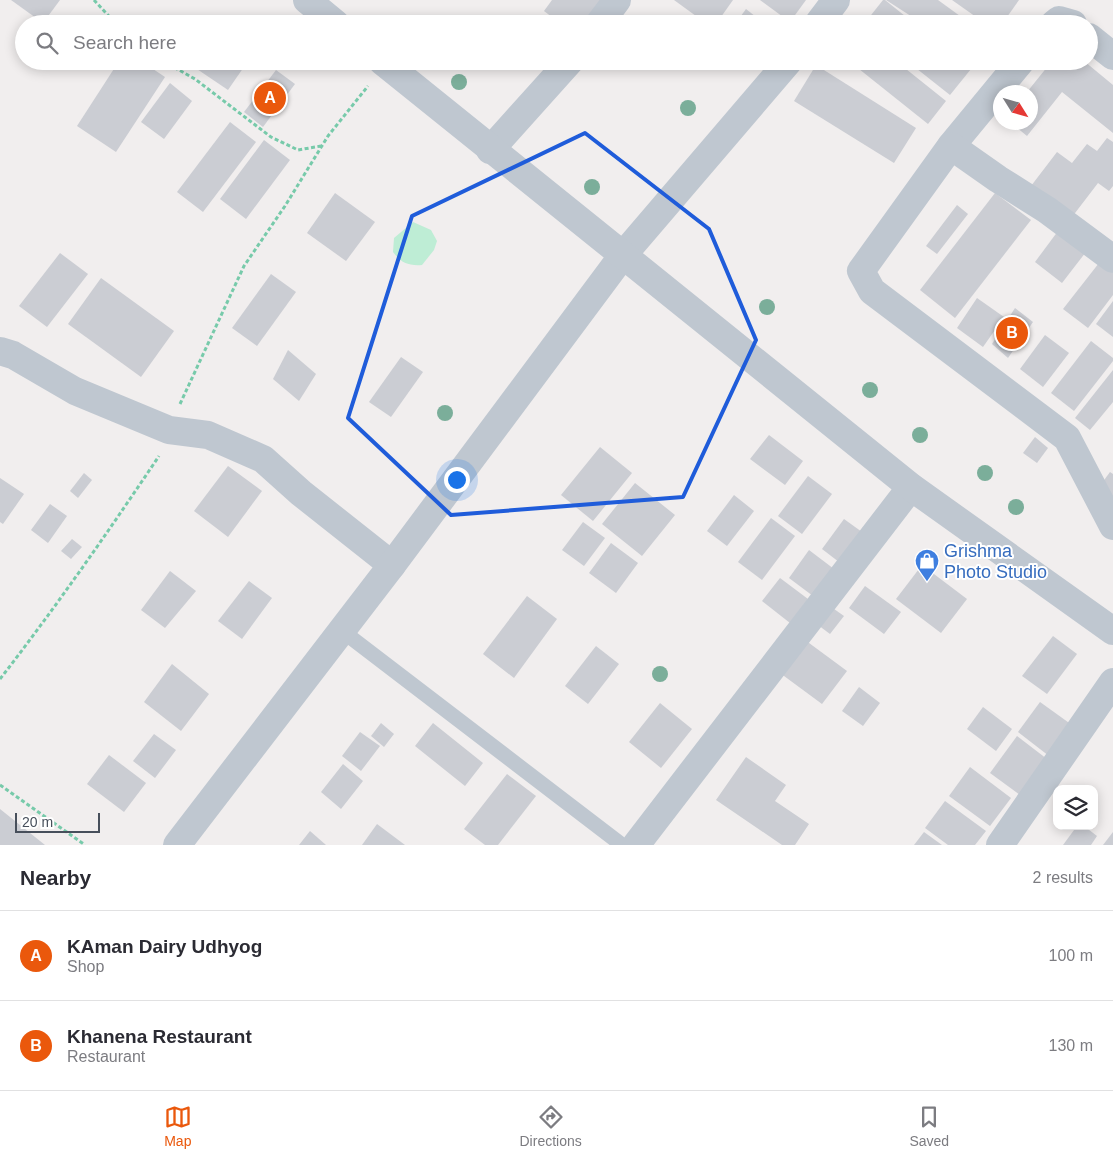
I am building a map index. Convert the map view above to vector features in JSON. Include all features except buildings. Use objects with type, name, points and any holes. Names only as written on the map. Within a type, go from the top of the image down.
[{"type":"street","points":[[307,0],[325,15]]},
{"type":"street","points":[[606,15],[617,0]]},
{"type":"street","points":[[825,15],[836,0]]},
{"type":"street","points":[[1098,44],[1113,56]]},
{"type":"street","points":[[393,70],[911,487],[1113,631]]},
{"type":"street","points":[[490,150],[562,70]]},
{"type":"street","points":[[177,845],[392,565],[623,255],[781,70]]},
{"type":"street","points":[[1014,70],[951,146],[861,271],[872,291],[1067,438],[1113,526]]},
{"type":"street","points":[[951,146],[1047,210],[1113,259]]},
{"type":"street","points":[[4,359],[169,430],[208,435],[263,459],[300,494],[392,565]]},
{"type":"street","points":[[640,842],[911,487]]},
{"type":"street","points":[[1000,845],[1113,682]]},
{"type":"lane","points":[[342,630],[640,842]]},
{"type":"path","points":[[94,0],[108,15]]},
{"type":"path","points":[[179,70],[195,79],[271,137],[298,150],[321,146]]},
{"type":"path","points":[[0,679],[38,630],[160,456],[169,430],[244,266],[285,206],[321,146],[379,70]]},
{"type":"path","points":[[0,785],[85,845]]},
{"type":"highlighted area","points":[[585,133],[709,229],[756,340],[683,497],[451,515],[348,418],[412,216]]},
{"type":"green space","points":[[413,222],[431,230],[437,241],[434,250],[422,265],[406,263],[393,252],[394,238]]},
{"type":"place","name":"KAman Dairy Udhyog","points":[[270,98]]},
{"type":"place","name":"Khanena Restaurant","points":[[1012,333]]},
{"type":"place","name":"Grishma Photo Studio","points":[[927,582]]}]
